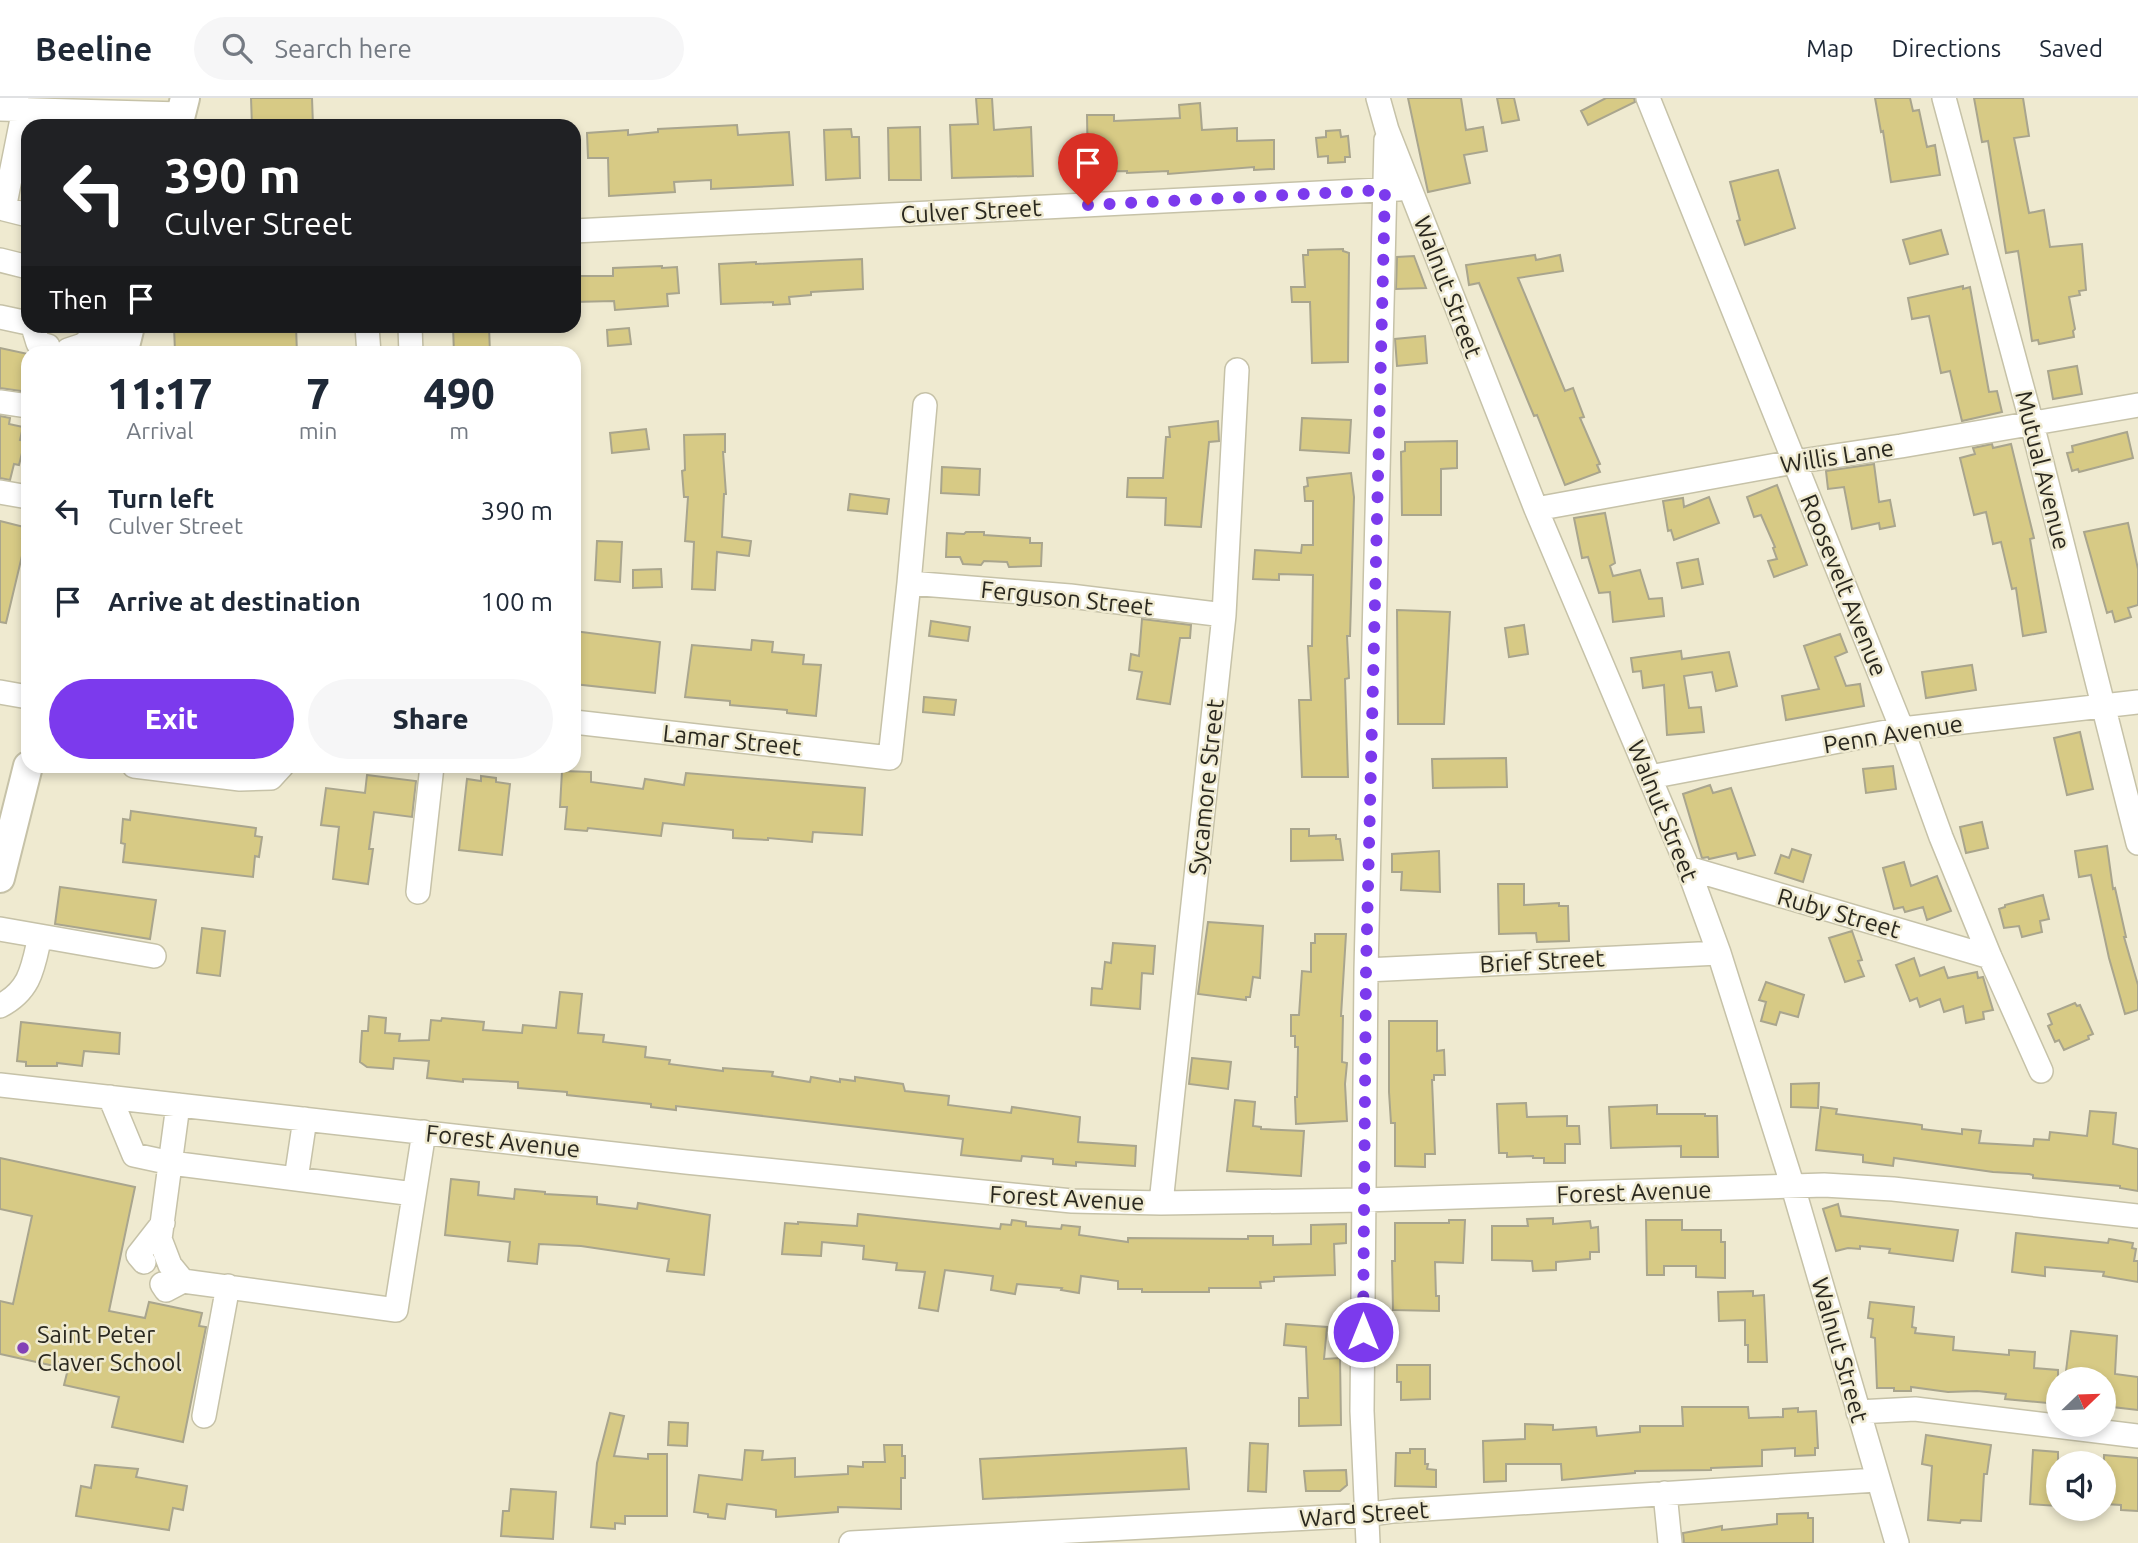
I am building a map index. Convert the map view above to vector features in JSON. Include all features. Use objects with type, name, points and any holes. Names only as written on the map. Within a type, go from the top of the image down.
[{"type":"main road","points":[[0,878],[27,773]]},
{"type":"street","name":"Walnut Street","points":[[1378,98],[1387,130],[1536,509],[1688,869],[1718,953],[1793,1187],[1897,1543]]},
{"type":"street","name":"Roosevelt Avenue","points":[[1648,98],[1902,729],[1941,837],[2041,1071]]},
{"type":"street","name":"Mutual Avenue","points":[[1944,98],[2032,424],[2138,844]]},
{"type":"street","points":[[0,109],[24,109],[102,119],[181,113]]},
{"type":"street","points":[[22,119],[24,109]]},
{"type":"street","points":[[21,123],[2,209],[21,213]]},
{"type":"street","points":[[1368,1543],[1362,1411],[1366,970],[1387,130]]},
{"type":"street","name":"Culver Street","points":[[581,231],[1410,189]]},
{"type":"street","points":[[0,260],[21,265]]},
{"type":"street","points":[[0,317],[21,322]]},
{"type":"street","points":[[35,333],[38,342],[51,346]]},
{"type":"street","points":[[75,346],[83,345],[89,333]]},
{"type":"street","points":[[102,333],[127,339]]},
{"type":"street","name":"Sycamore Street","points":[[1161,1203],[1224,614],[1237,370]]},
{"type":"street","points":[[0,402],[21,405]]},
{"type":"street","points":[[909,583],[925,405]]},
{"type":"street","name":"Willis Lane","points":[[1536,509],[1794,462],[2138,405]]},
{"type":"street","points":[[0,492],[21,496]]},
{"type":"street","name":"Ferguson Street","points":[[909,583],[1070,596],[1224,614]]},
{"type":"street","name":"Lamar Street","points":[[581,723],[890,758],[909,583]]},
{"type":"street","points":[[0,692],[21,696]]},
{"type":"street","name":"Penn Avenue","points":[[1650,777],[1902,729],[2138,702]]},
{"type":"street","points":[[191,773],[240,779],[271,778],[276,773]]},
{"type":"street","points":[[418,892],[431,773]]},
{"type":"street","name":"Ruby Street","points":[[1688,869],[1990,957]]},
{"type":"street","points":[[0,929],[154,956]]},
{"type":"street","points":[[0,1006],[15,998],[32,973],[40,936]]},
{"type":"street","name":"Brief Street","points":[[1366,970],[1718,953]]},
{"type":"street","name":"Forest Avenue","points":[[0,1085],[902,1185],[1072,1201],[1161,1203],[1364,1200],[1824,1185],[1893,1189],[2138,1216]]},
{"type":"street","points":[[110,1097],[134,1155],[171,1163],[414,1194]]},
{"type":"street","points":[[178,1105],[160,1239],[170,1265],[172,1283],[228,1286],[396,1310],[424,1132]]},
{"type":"street","points":[[296,1179],[306,1119]]},
{"type":"street","points":[[144,1262],[138,1255],[163,1223]]},
{"type":"street","points":[[204,1416],[228,1286]]},
{"type":"street","points":[[1858,1412],[1915,1409],[2138,1436]]},
{"type":"street","name":"Ward Street","points":[[851,1543],[1365,1516],[1406,1510],[1877,1480]]},
{"type":"street","points":[[1665,1493],[1670,1543]]},
{"type":"building","points":[[251,98],[312,98],[313,119],[252,119]]},
{"type":"building","points":[[976,98],[992,98],[994,130],[1031,127],[1033,176],[952,178],[950,125],[978,124]]},
{"type":"building","points":[[1408,98],[1461,98],[1466,130],[1483,127],[1487,151],[1464,155],[1470,183],[1428,192]]},
{"type":"building","points":[[1497,98],[1514,98],[1519,120],[1502,123]]},
{"type":"building","points":[[1606,98],[1634,98],[1635,102],[1588,125],[1581,111]]},
{"type":"building","points":[[1875,98],[1910,98],[1913,111],[1919,110],[1927,147],[1935,145],[1940,175],[1891,182]]},
{"type":"building","points":[[1974,98],[2023,98],[2029,136],[2014,138],[2029,213],[2044,210],[2050,247],[2082,244],[2086,290],[2079,291],[2080,295],[2069,297],[2074,337],[2039,344],[2038,340],[2032,341],[2018,251],[2006,253],[1988,141],[1982,142]]},
{"type":"building","points":[[1200,103],[1202,130],[1237,128],[1237,141],[1274,140],[1274,169],[1254,170],[1254,167],[1168,174],[1168,171],[1088,172],[1087,115],[1114,115],[1114,121],[1180,118],[1179,105]]},
{"type":"building","points":[[737,125],[738,135],[789,132],[793,185],[711,189],[711,180],[674,182],[675,192],[609,196],[608,158],[588,158],[587,133],[628,130],[628,135],[658,132],[658,129]]},
{"type":"building","points":[[920,127],[921,180],[889,180],[888,128]]},
{"type":"building","points":[[851,129],[852,137],[859,137],[860,178],[826,180],[824,130]]},
{"type":"building","points":[[1340,130],[1341,137],[1348,136],[1350,157],[1345,157],[1345,162],[1328,163],[1328,156],[1318,157],[1316,138],[1326,137],[1326,131]]},
{"type":"building","points":[[1778,170],[1795,228],[1745,245],[1737,221],[1740,220],[1730,182]]},
{"type":"building","points":[[1941,230],[1948,254],[1910,264],[1903,240]]},
{"type":"building","points":[[1343,249],[1349,253],[1348,362],[1312,363],[1310,302],[1292,302],[1291,287],[1305,287],[1303,255],[1308,255],[1308,250]]},
{"type":"building","points":[[1535,255],[1536,260],[1560,255],[1563,271],[1518,278],[1565,391],[1573,388],[1584,417],[1580,418],[1600,464],[1597,465],[1600,472],[1565,485],[1479,283],[1469,285],[1466,265]]},
{"type":"building","points":[[1414,256],[1426,288],[1396,289],[1397,257]]},
{"type":"building","points":[[862,259],[863,289],[811,292],[811,295],[789,297],[790,304],[721,304],[719,264]]},
{"type":"building","points":[[677,267],[679,293],[667,294],[668,306],[615,310],[614,301],[581,302],[581,276],[613,276],[613,268]]},
{"type":"building","points":[[1963,286],[1963,289],[1970,287],[1989,392],[1997,391],[2002,412],[1962,421],[1950,371],[1941,373],[1929,316],[1912,319],[1908,298]]},
{"type":"building","points":[[629,328],[631,344],[608,346],[607,330]]},
{"type":"building","points":[[174,333],[296,333],[297,346],[175,346]]},
{"type":"building","points":[[453,333],[489,333],[490,346],[454,346]]},
{"type":"building","points":[[1425,336],[1427,363],[1397,366],[1395,339]]},
{"type":"building","points":[[0,348],[21,352],[21,391],[0,388]]},
{"type":"building","points":[[2077,366],[2082,394],[2053,399],[2048,371]]},
{"type":"building","points":[[0,416],[10,418],[9,424],[21,427],[21,457],[19,465],[14,464],[10,480],[0,478]]},
{"type":"building","points":[[1302,418],[1351,420],[1349,453],[1300,450]]},
{"type":"building","points":[[1218,421],[1219,441],[1209,442],[1201,527],[1165,525],[1166,498],[1127,497],[1128,478],[1163,478],[1166,437],[1170,437],[1169,427]]},
{"type":"building","points":[[646,429],[649,449],[612,453],[610,433]]},
{"type":"building","points":[[2127,432],[2133,458],[2079,472],[2078,469],[2072,471],[2067,453],[2073,452],[2072,446]]},
{"type":"building","points":[[725,434],[723,452],[726,494],[722,537],[751,541],[749,556],[717,552],[715,590],[692,589],[694,542],[685,541],[688,497],[684,497],[682,471],[685,470],[684,435]]},
{"type":"building","points":[[1457,441],[1457,468],[1441,469],[1441,515],[1402,515],[1401,452],[1405,451],[1405,442]]},
{"type":"building","points":[[1992,444],[1993,448],[2011,444],[2034,538],[2030,539],[2046,632],[2023,636],[2016,588],[2012,589],[2001,542],[1993,544],[1986,512],[1974,515],[1960,458],[1975,454],[1973,448]]},
{"type":"building","points":[[1874,464],[1879,502],[1890,500],[1895,526],[1880,529],[1879,523],[1852,529],[1844,487],[1828,489],[1826,471]]},
{"type":"building","points":[[942,467],[980,469],[979,495],[941,493]]},
{"type":"building","points":[[1351,473],[1354,497],[1350,636],[1347,636],[1349,678],[1345,679],[1348,777],[1302,777],[1299,700],[1311,700],[1308,646],[1312,646],[1313,575],[1279,574],[1279,580],[1253,579],[1255,550],[1301,553],[1302,545],[1313,545],[1313,501],[1305,501],[1304,487],[1308,486],[1307,478]]},
{"type":"building","points":[[1777,485],[1807,565],[1774,577],[1768,561],[1777,559],[1773,548],[1775,547],[1761,515],[1754,517],[1747,497]]},
{"type":"building","points":[[850,494],[889,499],[887,514],[848,510]]},
{"type":"building","points":[[1709,497],[1719,523],[1674,540],[1671,530],[1668,531],[1663,501],[1683,498],[1684,507]]},
{"type":"building","points":[[1605,513],[1615,563],[1610,566],[1613,576],[1640,570],[1649,599],[1662,598],[1664,616],[1613,622],[1610,592],[1599,593],[1588,557],[1582,558],[1574,518]]},
{"type":"building","points":[[0,521],[21,526],[21,560],[6,623],[0,622]]},
{"type":"building","points":[[2128,523],[2138,569],[2138,605],[2128,608],[2131,617],[2115,622],[2112,611],[2107,613],[2084,532]]},
{"type":"building","points":[[966,532],[1030,538],[1030,543],[1042,543],[1041,566],[1009,567],[1007,562],[984,561],[981,565],[963,564],[960,557],[946,557],[947,533]]},
{"type":"building","points":[[597,541],[622,542],[620,582],[595,580]]},
{"type":"building","points":[[1698,559],[1703,584],[1682,588],[1677,563]]},
{"type":"building","points":[[661,569],[662,587],[633,588],[633,570]]},
{"type":"building","points":[[1397,610],[1450,612],[1444,724],[1398,724]]},
{"type":"building","points":[[1142,619],[1191,625],[1190,638],[1180,638],[1170,704],[1137,699],[1142,672],[1129,670],[1131,654],[1139,656]]},
{"type":"building","points":[[931,621],[970,627],[968,641],[929,636]]},
{"type":"building","points":[[1524,625],[1528,654],[1509,657],[1505,628]]},
{"type":"building","points":[[581,632],[660,642],[655,693],[581,685]]},
{"type":"building","points":[[1840,634],[1847,652],[1835,657],[1846,686],[1860,684],[1864,706],[1786,720],[1782,696],[1819,689],[1804,646]]},
{"type":"building","points":[[752,640],[773,642],[772,652],[804,655],[803,664],[821,665],[816,716],[787,713],[787,710],[730,705],[730,701],[685,697],[692,645],[751,650]]},
{"type":"building","points":[[1681,651],[1682,659],[1729,652],[1737,686],[1716,691],[1712,672],[1684,676],[1689,708],[1701,707],[1704,732],[1667,735],[1664,685],[1643,688],[1641,671],[1633,672],[1631,658]]},
{"type":"building","points":[[1972,665],[1976,690],[1926,698],[1922,672]]},
{"type":"building","points":[[924,697],[956,700],[954,715],[923,712]]},
{"type":"building","points":[[2080,732],[2093,789],[2067,795],[2054,738]]},
{"type":"building","points":[[1506,758],[1507,787],[1433,788],[1432,759]]},
{"type":"building","points":[[1893,766],[1896,789],[1866,793],[1863,769]]},
{"type":"building","points":[[581,772],[591,772],[591,782],[643,789],[645,779],[684,785],[686,773],[865,788],[862,835],[813,832],[812,842],[733,838],[733,830],[663,823],[661,836],[588,828],[587,831],[565,829],[567,807],[560,807],[562,773]]},
{"type":"building","points":[[367,775],[416,781],[412,817],[374,812],[368,884],[333,879],[339,827],[321,825],[326,788],[365,793]]},
{"type":"building","points":[[481,776],[510,784],[502,855],[459,850],[467,779],[481,781]]},
{"type":"building","points":[[1710,785],[1713,793],[1731,788],[1755,855],[1738,859],[1736,853],[1702,858],[1683,794]]},
{"type":"building","points":[[131,811],[256,828],[255,836],[262,837],[259,857],[255,856],[253,877],[123,862],[123,819],[130,820]]},
{"type":"building","points":[[1982,822],[1988,848],[1966,853],[1960,827]]},
{"type":"building","points":[[1291,829],[1309,829],[1309,836],[1336,835],[1336,839],[1340,839],[1343,860],[1291,861]]},
{"type":"building","points":[[2107,846],[2113,889],[2115,888],[2124,937],[2138,985],[2138,1010],[2125,1014],[2109,958],[2091,875],[2079,877],[2075,851]]},
{"type":"building","points":[[1792,849],[1811,855],[1803,882],[1775,873],[1781,855],[1789,858]]},
{"type":"building","points":[[1439,851],[1440,892],[1401,890],[1402,872],[1392,872],[1392,854]]},
{"type":"building","points":[[1904,862],[1911,886],[1937,876],[1951,911],[1927,920],[1923,907],[1905,912],[1903,907],[1894,909],[1883,868]]},
{"type":"building","points":[[1498,884],[1524,884],[1524,905],[1559,903],[1559,906],[1568,906],[1569,941],[1537,942],[1536,933],[1499,934]]},
{"type":"building","points":[[60,887],[156,900],[150,939],[55,924]]},
{"type":"building","points":[[2043,895],[2049,919],[2040,921],[2042,932],[2022,937],[2019,926],[2004,928],[1999,909]]},
{"type":"building","points":[[1208,922],[1263,926],[1260,978],[1253,977],[1250,997],[1246,997],[1246,1000],[1198,994]]},
{"type":"building","points":[[202,928],[225,931],[220,976],[197,973]]},
{"type":"building","points":[[1852,931],[1862,960],[1858,961],[1864,976],[1845,982],[1829,938]]},
{"type":"building","points":[[1315,934],[1346,934],[1341,1016],[1342,1062],[1347,1063],[1347,1121],[1296,1124],[1298,1047],[1295,1047],[1295,1036],[1291,1036],[1291,1015],[1299,1015],[1302,971],[1311,972],[1311,943],[1315,943]]},
{"type":"building","points":[[1113,943],[1155,946],[1153,974],[1142,973],[1140,1009],[1091,1005],[1092,988],[1102,989],[1105,962],[1111,963]]},
{"type":"building","points":[[1914,958],[1920,976],[1944,967],[1948,978],[1977,972],[1978,978],[1983,977],[1993,1010],[1983,1012],[1984,1019],[1966,1023],[1963,1006],[1944,1012],[1940,999],[1920,1007],[1917,998],[1910,1001],[1896,965]]},
{"type":"building","points":[[1766,982],[1804,995],[1798,1017],[1780,1012],[1776,1025],[1761,1021],[1766,1002],[1759,1000]]},
{"type":"building","points":[[560,992],[582,994],[578,1033],[604,1035],[603,1042],[646,1047],[645,1057],[670,1060],[669,1064],[723,1071],[723,1068],[773,1072],[772,1076],[810,1082],[811,1077],[840,1082],[840,1079],[855,1081],[855,1077],[903,1084],[905,1091],[949,1096],[948,1105],[1011,1113],[1012,1107],[1080,1117],[1078,1142],[1136,1146],[1135,1166],[1076,1162],[1076,1166],[1053,1164],[1053,1159],[1022,1156],[1021,1161],[961,1155],[963,1139],[676,1106],[676,1110],[651,1107],[651,1104],[567,1095],[567,1092],[518,1088],[518,1082],[463,1079],[463,1082],[427,1078],[429,1061],[394,1058],[393,1069],[367,1067],[360,1062],[362,1031],[368,1031],[369,1016],[386,1018],[385,1033],[400,1034],[399,1041],[429,1040],[431,1020],[441,1021],[442,1018],[484,1022],[483,1030],[522,1033],[523,1025],[556,1028]]},
{"type":"building","points":[[2075,1003],[2080,1005],[2093,1034],[2088,1036],[2089,1039],[2064,1050],[2059,1040],[2055,1042],[2048,1026],[2052,1024],[2048,1014]]},
{"type":"building","points":[[1389,1021],[1437,1021],[1437,1051],[1444,1050],[1445,1075],[1434,1075],[1432,1080],[1435,1154],[1425,1154],[1425,1167],[1395,1166],[1395,1123],[1391,1123],[1389,1092]]},
{"type":"building","points":[[21,1022],[120,1033],[119,1054],[84,1051],[82,1066],[57,1063],[57,1066],[26,1066],[26,1062],[17,1061]]},
{"type":"building","points":[[1192,1058],[1231,1062],[1228,1089],[1189,1084]]},
{"type":"building","points":[[1819,1083],[1818,1108],[1791,1107],[1791,1084]]},
{"type":"building","points":[[1235,1100],[1255,1102],[1253,1126],[1261,1129],[1304,1131],[1301,1176],[1227,1171]]},
{"type":"building","points":[[1526,1103],[1527,1117],[1567,1116],[1567,1126],[1579,1126],[1580,1144],[1565,1144],[1565,1163],[1544,1163],[1544,1158],[1507,1157],[1507,1153],[1499,1153],[1497,1104]]},
{"type":"building","points":[[1657,1105],[1657,1114],[1717,1116],[1718,1157],[1681,1157],[1681,1146],[1611,1148],[1609,1107]]},
{"type":"building","points":[[1821,1107],[1837,1109],[1836,1114],[1922,1125],[1922,1129],[1962,1134],[1962,1129],[1981,1131],[1979,1143],[2033,1146],[2034,1139],[2049,1140],[2050,1132],[2087,1136],[2090,1111],[2116,1113],[2113,1144],[2138,1149],[2138,1191],[2120,1186],[2033,1178],[2033,1175],[2029,1174],[1993,1172],[1894,1158],[1893,1166],[1863,1162],[1863,1155],[1816,1150]]},
{"type":"building","points":[[0,1158],[135,1187],[109,1311],[145,1318],[149,1302],[202,1313],[199,1326],[206,1327],[183,1442],[112,1427],[119,1397],[64,1385],[68,1369],[0,1354],[0,1301],[13,1304],[32,1216],[0,1209]]},
{"type":"building","points":[[451,1179],[479,1182],[478,1195],[514,1199],[515,1189],[597,1197],[597,1204],[637,1209],[638,1203],[710,1215],[704,1275],[667,1271],[669,1259],[581,1246],[539,1244],[537,1264],[508,1261],[510,1242],[445,1235]]},
{"type":"building","points":[[1838,1204],[1841,1216],[1958,1230],[1953,1261],[1889,1253],[1890,1249],[1860,1246],[1860,1249],[1836,1251],[1823,1209]]},
{"type":"building","points":[[858,1214],[1000,1229],[1001,1224],[1011,1225],[1012,1220],[1026,1222],[1026,1226],[1061,1229],[1062,1225],[1080,1227],[1079,1235],[1128,1242],[1128,1238],[1248,1239],[1248,1236],[1273,1236],[1273,1245],[1311,1244],[1311,1225],[1346,1224],[1346,1243],[1334,1244],[1335,1275],[1274,1277],[1274,1281],[1260,1282],[1261,1288],[1209,1288],[1209,1292],[1142,1292],[1142,1289],[1118,1289],[1118,1281],[1081,1276],[1079,1293],[1061,1290],[1062,1288],[1017,1284],[1015,1294],[991,1290],[993,1276],[945,1270],[938,1311],[919,1308],[925,1272],[896,1270],[897,1263],[863,1259],[864,1246],[822,1242],[821,1256],[782,1254],[785,1223],[857,1226]]},
{"type":"building","points":[[1553,1218],[1553,1224],[1590,1221],[1591,1228],[1598,1227],[1599,1252],[1590,1252],[1590,1259],[1556,1262],[1556,1270],[1533,1271],[1532,1261],[1492,1260],[1492,1226],[1528,1226],[1527,1219]]},
{"type":"building","points":[[1449,1220],[1465,1220],[1463,1263],[1435,1262],[1439,1311],[1393,1310],[1392,1261],[1395,1261],[1395,1223],[1449,1223]]},
{"type":"building","points":[[1646,1220],[1682,1220],[1682,1230],[1721,1230],[1721,1242],[1725,1242],[1725,1278],[1696,1277],[1696,1266],[1664,1266],[1664,1275],[1647,1275]]},
{"type":"building","points":[[2016,1233],[2108,1243],[2109,1239],[2133,1243],[2132,1248],[2136,1249],[2134,1261],[2138,1261],[2138,1282],[2103,1276],[2104,1272],[2045,1267],[2045,1276],[2012,1272]]},
{"type":"building","points":[[1753,1291],[1753,1296],[1764,1295],[1767,1362],[1748,1362],[1745,1320],[1719,1321],[1718,1292]]},
{"type":"building","points":[[1870,1302],[1914,1307],[1912,1327],[1916,1328],[1915,1333],[1954,1337],[1953,1350],[2009,1355],[2009,1350],[2035,1352],[2034,1368],[2046,1369],[2046,1403],[2005,1399],[2006,1394],[1977,1391],[1948,1392],[1911,1387],[1911,1391],[1894,1391],[1894,1388],[1877,1388],[1875,1338],[1871,1337],[1873,1319],[1868,1318]]},
{"type":"building","points":[[1286,1324],[1327,1327],[1324,1359],[1340,1358],[1341,1425],[1299,1426],[1299,1398],[1308,1398],[1306,1347],[1284,1345]]},
{"type":"building","points":[[2071,1331],[2117,1336],[2115,1367],[2066,1367]]},
{"type":"building","points":[[1397,1365],[1430,1365],[1430,1399],[1401,1400]]},
{"type":"building","points":[[2116,1374],[2138,1377],[2138,1410],[2116,1407]]},
{"type":"building","points":[[1682,1407],[1748,1407],[1749,1418],[1783,1417],[1783,1409],[1816,1411],[1818,1448],[1815,1448],[1815,1455],[1795,1456],[1795,1448],[1762,1450],[1762,1466],[1635,1471],[1562,1480],[1561,1464],[1506,1464],[1506,1481],[1484,1482],[1483,1441],[1525,1439],[1525,1424],[1553,1425],[1553,1430],[1596,1427],[1597,1436],[1640,1432],[1640,1426],[1683,1426]]},
{"type":"building","points":[[610,1413],[624,1416],[614,1456],[648,1459],[648,1454],[667,1454],[667,1516],[625,1516],[625,1524],[615,1523],[615,1529],[591,1527],[597,1463]]},
{"type":"building","points":[[669,1422],[688,1423],[687,1446],[668,1445]]},
{"type":"building","points":[[1926,1435],[1991,1445],[1987,1474],[1984,1474],[1981,1521],[1961,1520],[1960,1523],[1928,1520],[1932,1466],[1922,1464]]},
{"type":"building","points":[[1250,1443],[1268,1444],[1266,1492],[1248,1491]]},
{"type":"building","points":[[884,1445],[902,1445],[902,1456],[905,1456],[905,1478],[901,1478],[901,1509],[838,1507],[838,1512],[776,1517],[776,1510],[727,1504],[725,1519],[694,1512],[699,1475],[742,1480],[745,1450],[763,1451],[762,1460],[795,1458],[795,1477],[848,1474],[848,1466],[863,1467],[863,1462],[885,1462]]},
{"type":"building","points":[[1186,1448],[1189,1489],[983,1499],[980,1459]]},
{"type":"building","points":[[1410,1449],[1425,1449],[1427,1469],[1436,1470],[1436,1487],[1395,1486],[1396,1453],[1410,1453]]},
{"type":"building","points":[[2033,1450],[2046,1451],[2046,1505],[2030,1504]]},
{"type":"building","points":[[2116,1456],[2138,1458],[2138,1511],[2121,1510],[2121,1505],[2116,1505]]},
{"type":"building","points":[[95,1465],[138,1469],[136,1477],[187,1486],[183,1510],[173,1508],[169,1530],[76,1516],[81,1486],[91,1488]]},
{"type":"building","points":[[1346,1470],[1347,1485],[1340,1491],[1306,1491],[1304,1471]]},
{"type":"building","points":[[511,1489],[556,1492],[553,1539],[501,1536],[503,1511],[509,1511]]},
{"type":"building","points":[[1808,1513],[1808,1518],[1813,1518],[1813,1543],[1684,1543],[1683,1533],[1722,1526],[1722,1530],[1777,1524],[1777,1514]]},
{"type":"place","name":"Saint Peter Claver School","points":[[23,1348]]},
{"type":"route","points":[[1088,205],[1385,190],[1366,970],[1363,1332]]}]
